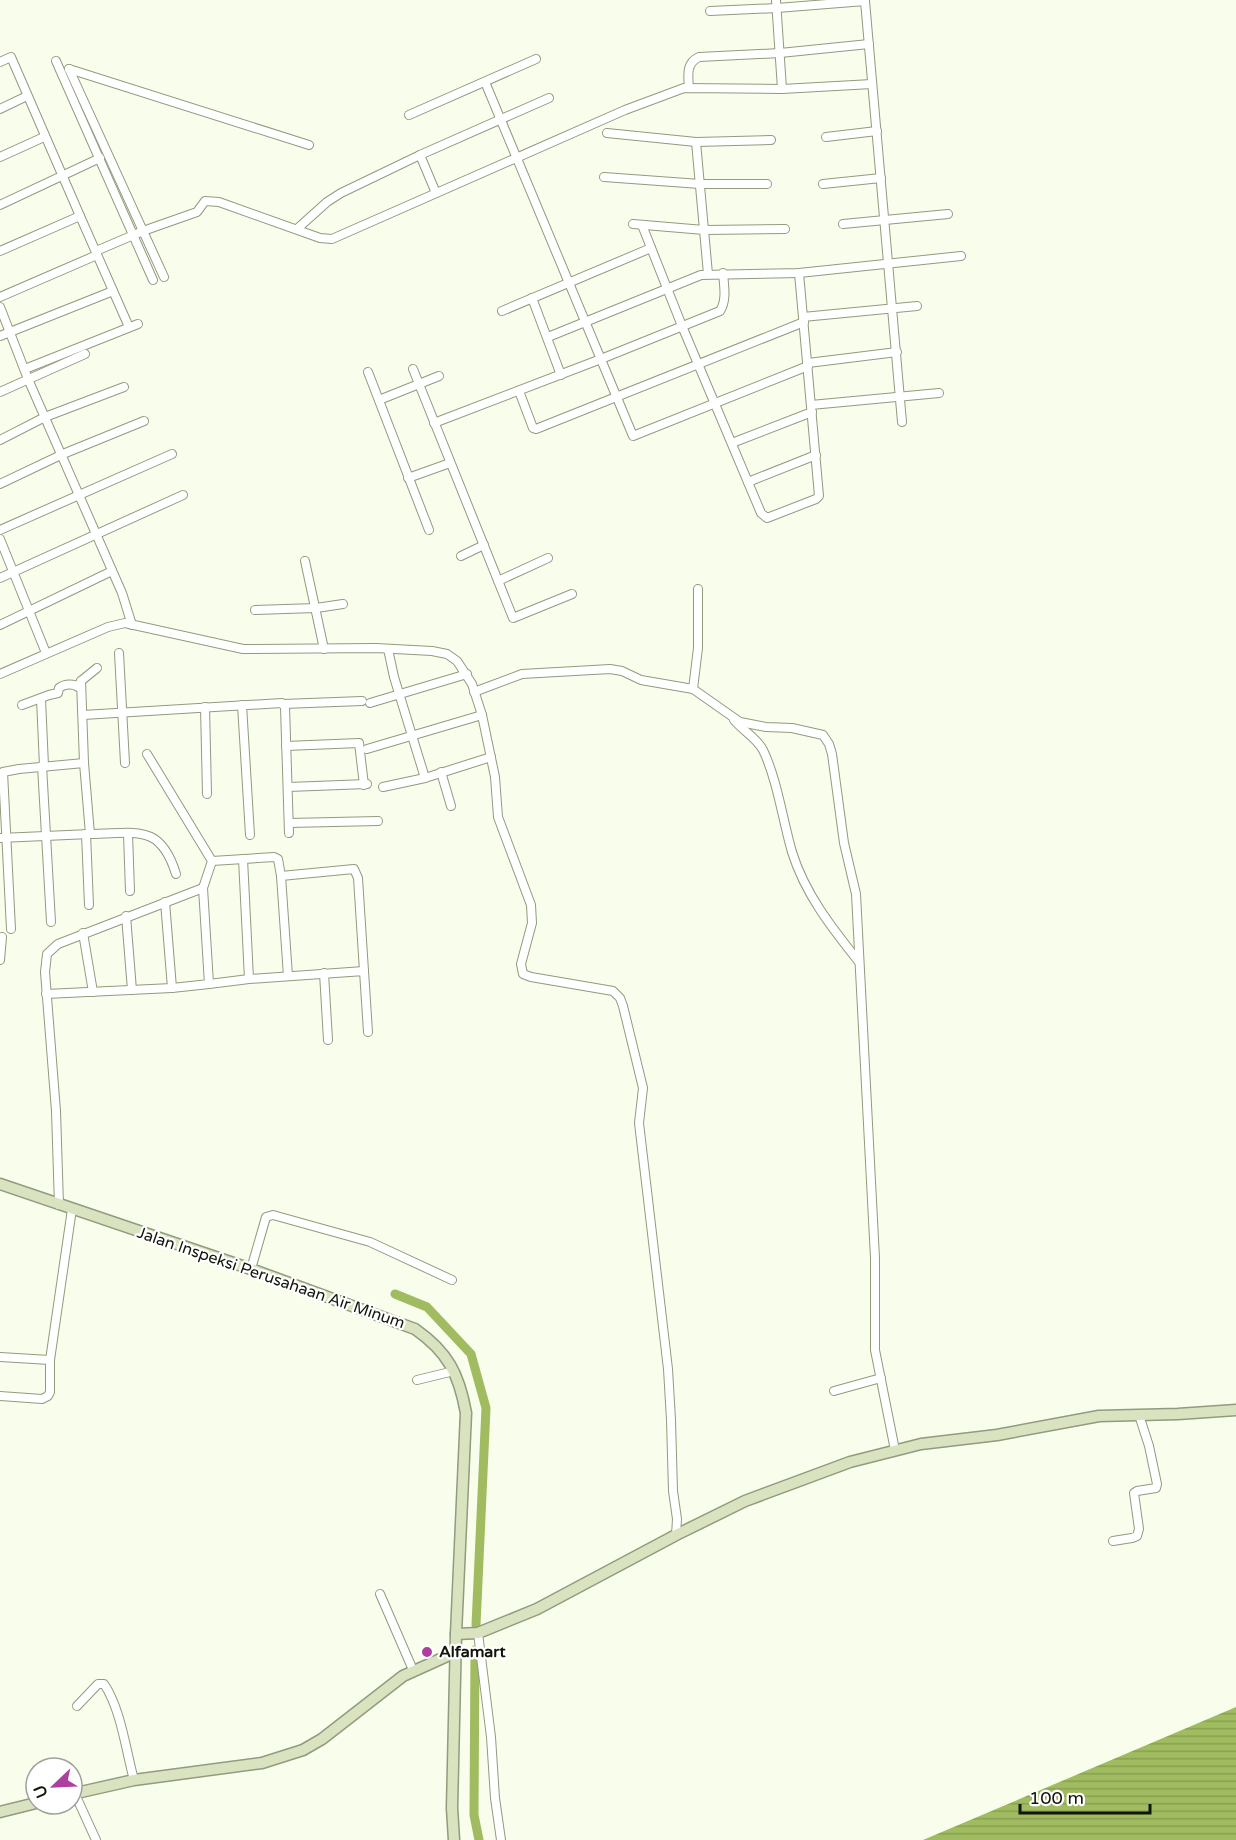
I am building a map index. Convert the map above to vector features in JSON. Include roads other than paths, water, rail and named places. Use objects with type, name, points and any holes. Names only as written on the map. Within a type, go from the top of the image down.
[{"type":"street","points":[[710,11],[776,4],[865,1],[902,422]]},
{"type":"street","points":[[776,4],[782,89]]},
{"type":"street","points":[[689,88],[688,71],[696,58],[869,44]]},
{"type":"street","points":[[0,62],[10,57],[129,327]]},
{"type":"street","points":[[409,115],[536,59]]},
{"type":"street","points":[[56,61],[153,280]]},
{"type":"street","points":[[164,277],[69,69],[309,145]]},
{"type":"street","points":[[485,82],[633,436],[808,364],[897,352]]},
{"type":"street","points":[[0,297],[133,235],[197,212],[205,201],[219,202],[320,238],[332,239],[626,110],[684,88],[782,89],[872,84]]},
{"type":"street","points":[[0,109],[27,96]]},
{"type":"street","points":[[297,230],[327,202],[341,193],[549,98]]},
{"type":"street","points":[[826,137],[877,131]]},
{"type":"street","points":[[607,133],[696,142],[771,140]]},
{"type":"street","points":[[0,157],[44,137]]},
{"type":"street","points":[[696,142],[708,274]]},
{"type":"street","points":[[420,155],[436,193]]},
{"type":"street","points":[[0,205],[100,158]]},
{"type":"street","points":[[604,177],[700,184],[766,184]]},
{"type":"street","points":[[823,184],[881,178]]},
{"type":"street","points":[[843,224],[948,214]]},
{"type":"street","points":[[0,251],[80,216]]},
{"type":"street","points":[[633,224],[704,230],[784,229]]},
{"type":"street","points":[[642,225],[761,513],[767,518],[819,496],[799,273]]},
{"type":"street","points":[[502,311],[651,248]]},
{"type":"street","points":[[548,336],[701,274],[799,273],[961,256]]},
{"type":"street","points":[[434,423],[720,311],[724,305],[725,295],[723,273]]},
{"type":"street","points":[[0,336],[113,291]]},
{"type":"street","points":[[532,298],[561,375]]},
{"type":"street","points":[[519,391],[535,429],[699,365],[804,319],[917,306]]},
{"type":"street","points":[[0,307],[28,379],[63,454],[128,609],[132,625]]},
{"type":"street","points":[[25,369],[138,324]]},
{"type":"street","points":[[0,392],[85,354]]},
{"type":"street","points":[[413,369],[513,618],[572,594]]},
{"type":"street","points":[[368,372],[429,530]]},
{"type":"street","points":[[379,400],[439,376]]},
{"type":"street","points":[[0,440],[45,417],[124,387]]},
{"type":"street","points":[[732,443],[812,408],[939,393]]},
{"type":"street","points":[[0,484],[63,454],[144,421]]},
{"type":"street","points":[[0,530],[172,454]]},
{"type":"street","points":[[748,482],[816,455]]},
{"type":"street","points":[[408,478],[450,463]]},
{"type":"street","points":[[0,578],[183,495]]},
{"type":"street","points":[[0,539],[46,653]]},
{"type":"street","points":[[461,556],[484,544]]},
{"type":"street","points":[[498,581],[548,558]]},
{"type":"street","points":[[305,561],[324,649]]},
{"type":"street","points":[[0,625],[112,572]]},
{"type":"street","points":[[693,689],[698,648],[698,590]]},
{"type":"street","points":[[255,610],[316,608],[343,604]]},
{"type":"street","points":[[0,674],[115,624],[132,625],[243,649],[432,651],[447,654],[467,674],[482,716],[491,757],[498,818],[533,914],[520,969],[526,976],[607,989],[617,994],[623,1006],[640,1075],[643,1088],[639,1123],[668,1369],[676,1535]]},
{"type":"street","points":[[388,649],[399,695],[425,778]]},
{"type":"street","points":[[119,653],[125,763]]},
{"type":"street","points":[[22,705],[49,694],[58,693],[59,688],[63,685],[78,687],[81,681],[97,668]]},
{"type":"street","points":[[474,692],[522,675],[601,669],[622,671],[641,680],[693,689],[732,718],[762,748],[800,873],[827,921],[859,962]]},
{"type":"street","points":[[83,716],[277,703],[366,702],[399,695],[467,674]]},
{"type":"street","points":[[81,681],[89,905]]},
{"type":"street","points":[[40,699],[51,922]]},
{"type":"street","points":[[284,704],[289,833]]},
{"type":"street","points":[[242,705],[250,835]]},
{"type":"street","points":[[205,707],[207,795]]},
{"type":"street","points":[[368,749],[482,716]]},
{"type":"street","points":[[732,718],[749,724],[810,731],[823,735],[829,744],[837,781],[844,843],[856,894],[875,1258],[875,1350],[895,1450]]},
{"type":"street","points":[[286,746],[359,743],[367,784],[288,787]]},
{"type":"street","points":[[147,754],[212,861],[203,888],[209,984]]},
{"type":"street","points":[[383,787],[425,778],[491,757]]},
{"type":"street","points":[[12,929],[3,838],[3,772],[84,763]]},
{"type":"street","points":[[441,772],[451,806]]},
{"type":"street","points":[[289,823],[378,821]]},
{"type":"street","points":[[3,838],[146,833],[158,840],[172,860],[176,874]]},
{"type":"street","points":[[128,834],[130,891]]},
{"type":"street","points":[[212,861],[274,857],[279,863],[288,976]]},
{"type":"street","points":[[243,859],[249,979]]},
{"type":"street","points":[[281,876],[354,869],[358,878],[368,1032]]},
{"type":"street","points":[[59,1205],[57,1123],[46,994],[47,954],[58,944],[83,933],[203,888]]},
{"type":"street","points":[[165,902],[172,988]]},
{"type":"street","points":[[126,916],[132,990]]},
{"type":"street","points":[[83,933],[93,992]]},
{"type":"street","points":[[0,960],[2,937]]},
{"type":"street","points":[[46,994],[172,988],[249,979],[364,971]]},
{"type":"street","points":[[324,973],[328,1040]]},
{"type":"street","name":"Jalan Inspeksi Perusahaan Air Minum","points":[[0,1184],[251,1269],[416,1329],[434,1342],[447,1358],[462,1391],[466,1413],[456,1634],[452,1808],[454,1840]]},
{"type":"street","points":[[0,1396],[42,1399],[50,1392],[50,1360],[72,1209]]},
{"type":"street","points":[[251,1269],[266,1217],[273,1215],[370,1242],[452,1280]]},
{"type":"street","points":[[0,1358],[50,1360]]},
{"type":"street","points":[[417,1380],[454,1371]]},
{"type":"street","points":[[834,1391],[881,1378]]},
{"type":"street","points":[[456,1634],[478,1633],[547,1604],[676,1535],[746,1501],[850,1462],[921,1444],[997,1435],[1099,1416],[1236,1410]]},
{"type":"street","points":[[1113,1540],[1137,1536],[1139,1529],[1134,1493],[1156,1488],[1157,1484],[1149,1446],[1139,1415]]},
{"type":"street","points":[[380,1594],[413,1670]]},
{"type":"street","points":[[478,1633],[501,1840]]},
{"type":"street","points":[[84,1792],[134,1780],[262,1763],[303,1750],[322,1739],[413,1670],[456,1652]]},
{"type":"street","points":[[77,1706],[98,1684],[104,1684],[111,1694],[134,1780]]},
{"type":"street","points":[[0,1812],[24,1806]]},
{"type":"street","points":[[84,1815],[96,1840]]},
{"type":"waterway","points":[[395,1294],[427,1307],[471,1354],[486,1408],[476,1625]]},
{"type":"waterway","points":[[475,1650],[474,1815],[479,1840]]},
{"type":"place","name":"Alfamart","points":[[427,1652]]}]
